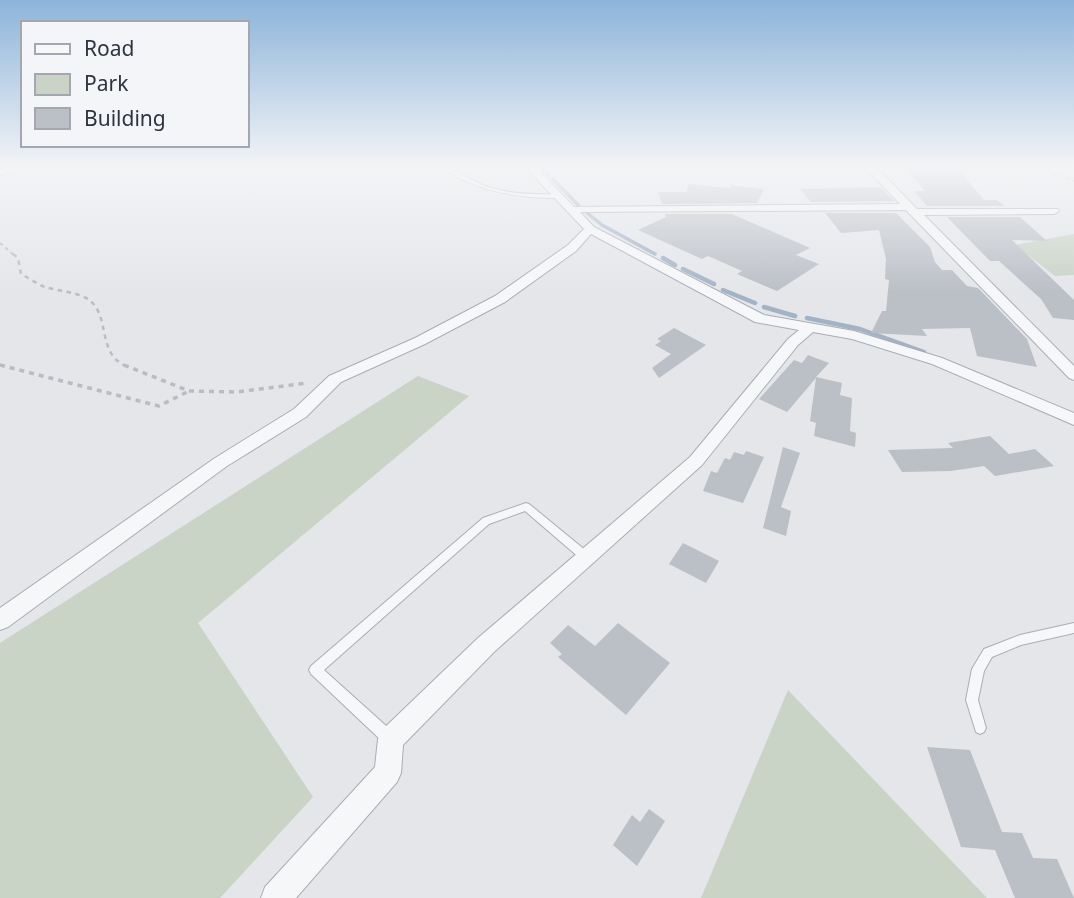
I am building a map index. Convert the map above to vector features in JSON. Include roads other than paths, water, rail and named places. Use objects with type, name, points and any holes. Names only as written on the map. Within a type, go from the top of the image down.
[{"type":"street","points":[[910,209],[1074,375]]},
{"type":"street","points":[[572,210],[1054,211]]},
{"type":"street","points":[[572,210],[590,229],[760,319],[793,342]]},
{"type":"street","points":[[0,620],[221,462],[300,413],[335,379],[420,341],[500,299],[572,248],[590,229]]},
{"type":"street","points":[[760,319],[854,335],[937,361],[1074,419]]},
{"type":"street","points":[[276,898],[388,772],[391,739],[485,645],[696,461],[793,342],[811,327]]},
{"type":"lane","points":[[391,739],[315,670],[486,522],[526,507],[586,557]]},
{"type":"lane","points":[[980,728],[972,700],[978,669],[988,653],[1020,640],[1074,628]]},
{"type":"waterway","points":[[586,212],[602,225],[655,254]]},
{"type":"waterway","points":[[663,258],[675,265]]},
{"type":"waterway","points":[[683,269],[714,284]]},
{"type":"waterway","points":[[723,290],[755,303]]},
{"type":"waterway","points":[[764,307],[795,316]]},
{"type":"waterway","points":[[807,318],[860,329],[924,352]]}]
